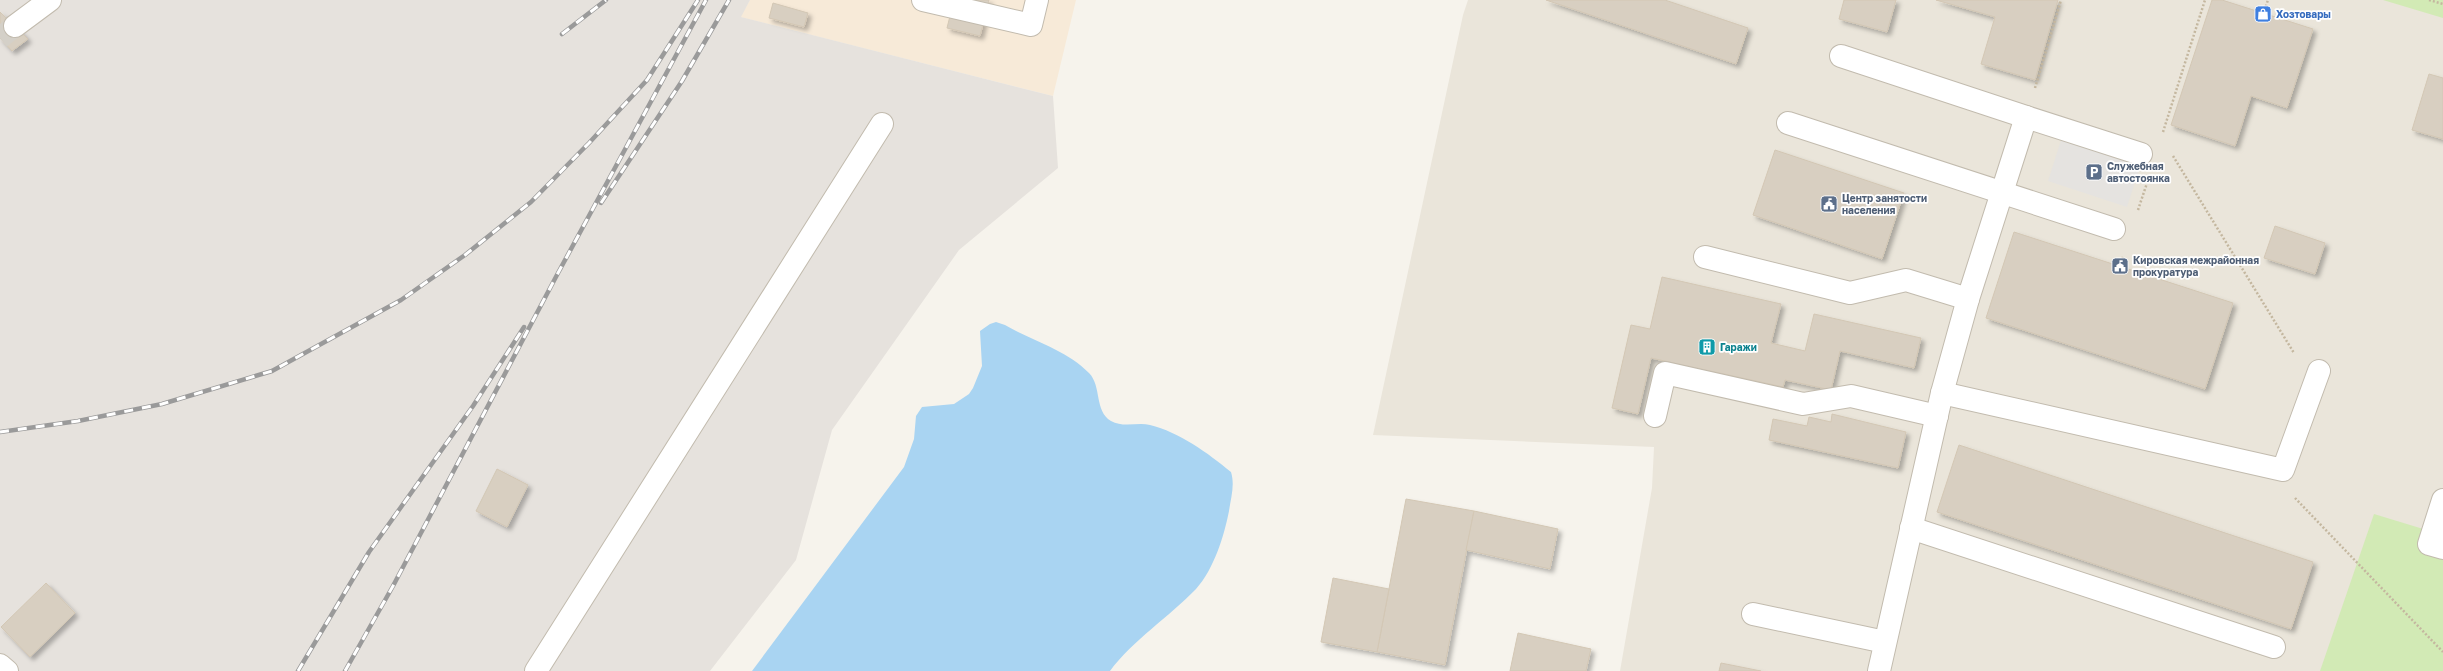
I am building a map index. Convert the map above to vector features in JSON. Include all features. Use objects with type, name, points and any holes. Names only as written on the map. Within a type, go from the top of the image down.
[{"type":"street","points":[[14,26],[50,0]]},
{"type":"street","points":[[923,0],[1031,25],[1037,0]]},
{"type":"street","points":[[1841,56],[2141,154]]},
{"type":"street","points":[[1879,671],[1884,642],[1942,393],[1968,299],[2026,117]]},
{"type":"street","points":[[1788,123],[2114,229]]},
{"type":"street","points":[[536,671],[882,124]]},
{"type":"street","points":[[1705,257],[1850,293],[1906,280],[1968,299]]},
{"type":"street","points":[[1942,393],[2283,470],[2319,371]]},
{"type":"street","points":[[1654,416],[1665,373],[1803,404],[1850,396],[1937,416]]},
{"type":"street","points":[[2443,500],[2430,544],[2443,548]]},
{"type":"street","points":[[1911,528],[2274,647]]},
{"type":"street","points":[[1753,614],[1884,642]]},
{"type":"street","points":[[0,665],[7,671]]},
{"type":"path","points":[[2026,117],[2061,0]]},
{"type":"path","points":[[2264,14],[2268,0]]},
{"type":"path","points":[[2430,0],[2443,4]]},
{"type":"shaded area","points":[[0,0],[750,0],[741,17],[1053,96],[1058,168],[959,250],[832,430],[796,560],[710,671],[0,671]]},
{"type":"shaded area","points":[[750,0],[1076,0],[1053,96],[740,17]]},
{"type":"shaded area","points":[[1468,0],[2443,0],[2443,671],[1620,671],[1652,488],[1654,447],[1373,435],[1463,15]]},
{"type":"shaded area","name":"Служебная автостоянка","points":[[2062,137],[2141,163],[2127,207],[2048,181]]},
{"type":"green space","points":[[2383,0],[2443,0],[2443,18]]},
{"type":"green space","points":[[2374,514],[2443,535],[2443,671],[2320,671]]},
{"type":"water","points":[[996,322],[1060,352],[1080,365],[1093,378],[1102,411],[1111,421],[1125,425],[1145,424],[1161,428],[1193,444],[1231,472],[1233,482],[1232,491],[1224,531],[1213,562],[1202,581],[1185,600],[1119,659],[1110,671],[752,671],[904,467],[914,439],[916,416],[922,407],[954,404],[969,394],[982,366],[980,331]]},
{"type":"building","points":[[954,0],[989,0],[980,36],[947,28]]},
{"type":"building","points":[[1546,0],[1665,0],[1748,28],[1736,64]]},
{"type":"building","points":[[1844,0],[1896,0],[1887,32],[1839,19]]},
{"type":"building","points":[[1936,0],[2058,0],[2035,80],[1981,64],[1995,17]]},
{"type":"building","points":[[2212,0],[2222,0],[2313,29],[2287,108],[2251,96],[2235,146],[2171,125]]},
{"type":"building","points":[[773,3],[808,13],[804,27],[769,18]]},
{"type":"building","points":[[0,12],[28,39],[12,51],[0,38]]},
{"type":"building","points":[[2429,74],[2443,78],[2443,139],[2412,130]]},
{"type":"building","name":"Центр занятости населения","points":[[1775,150],[1904,193],[1882,259],[1753,215]]},
{"type":"building","points":[[2275,226],[2325,243],[2315,274],[2264,258]]},
{"type":"building","points":[[2014,232],[2233,303],[2205,389],[1986,318]]},
{"type":"building","name":"Гаражи","points":[[1662,277],[1781,304],[1771,343],[1805,351],[1814,314],[1921,338],[1914,368],[1840,351],[1831,390],[1785,380],[1783,387],[1651,358],[1638,414],[1612,408],[1631,325],[1650,329]]},
{"type":"building","points":[[1832,414],[1906,432],[1898,468],[1769,440],[1773,419],[1807,426],[1809,417],[1831,422]]},
{"type":"building","points":[[1959,445],[2313,562],[2291,629],[1937,512]]},
{"type":"building","points":[[497,469],[528,485],[507,527],[476,511]]},
{"type":"building","points":[[1406,499],[1474,511],[1445,665],[1377,652]]},
{"type":"building","points":[[1474,511],[1558,529],[1550,569],[1466,550]]},
{"type":"building","points":[[1333,578],[1389,589],[1377,652],[1321,642]]},
{"type":"building","points":[[46,583],[75,613],[30,657],[1,627]]},
{"type":"building","points":[[1518,633],[1591,649],[1586,671],[1510,671]]},
{"type":"building","points":[[1721,663],[1761,671],[1719,671]]},
{"type":"tunnel","points":[[0,38],[15,26]]},
{"type":"railway","points":[[562,34],[606,0]]},
{"type":"railway","points":[[0,432],[78,421],[162,404],[272,371],[401,300],[465,255],[531,202],[589,143],[647,80],[698,0]]},
{"type":"railway","points":[[345,671],[393,586],[558,273],[706,0]]},
{"type":"railway","points":[[601,203],[682,81],[729,0]]},
{"type":"railway","points":[[298,671],[369,552],[473,406],[524,327]]},
{"type":"place","name":"Хозтовары","points":[[2263,14]]},
{"type":"place","name":"Служебная автостоянка","points":[[2094,172]]},
{"type":"place","name":"Центр занятости населения","points":[[1829,204]]},
{"type":"place","name":"Кировская межрайонная прокуратура","points":[[2120,266]]},
{"type":"place","name":"Гаражи","points":[[1707,347]]}]
